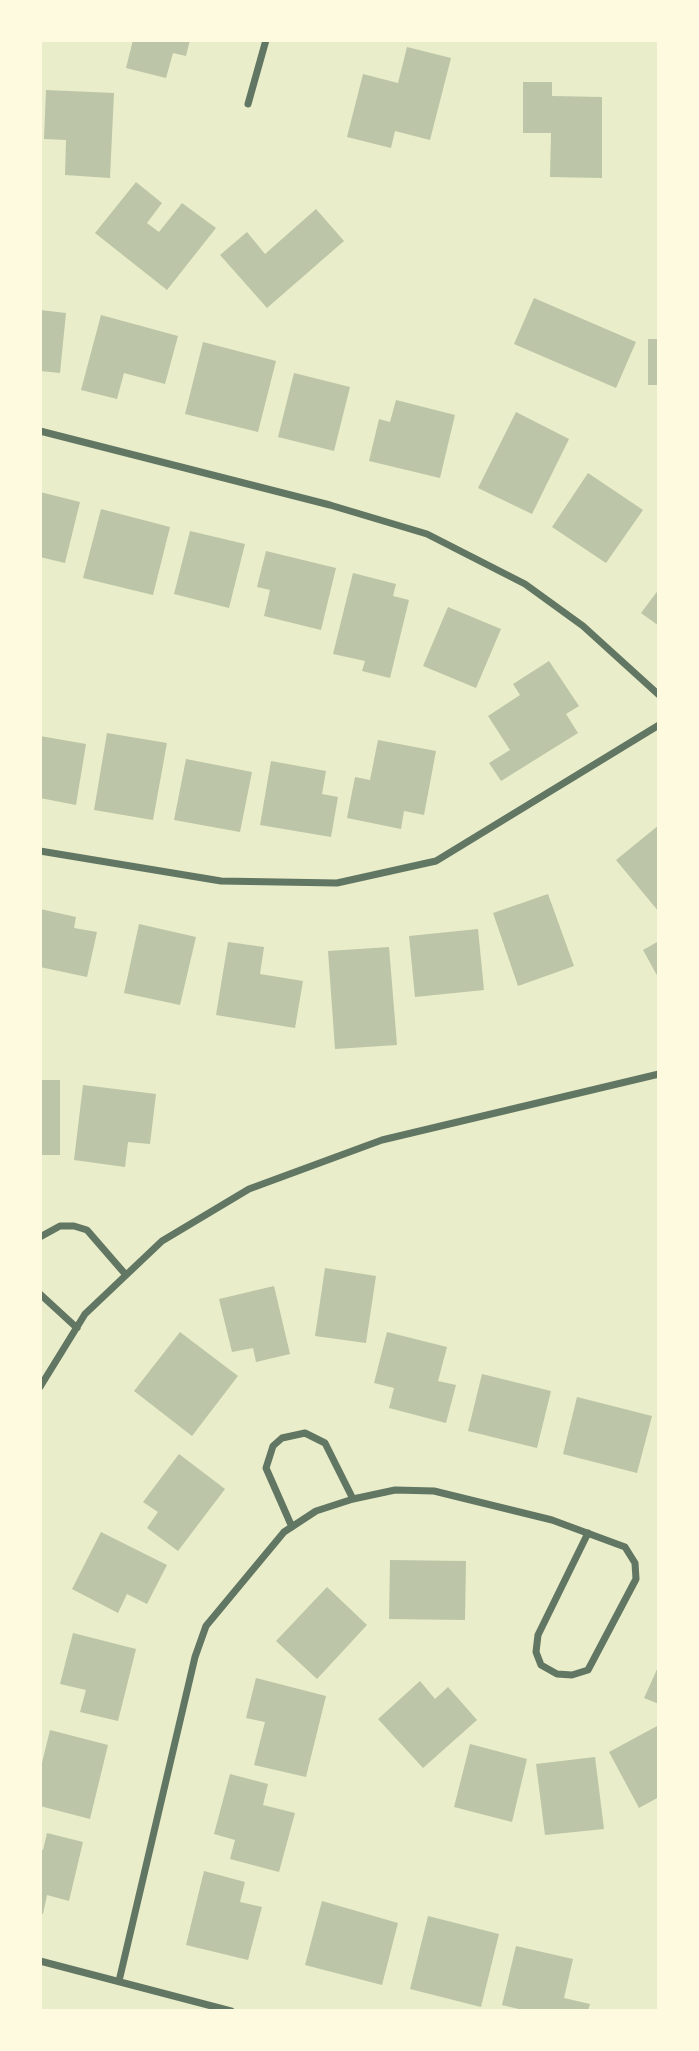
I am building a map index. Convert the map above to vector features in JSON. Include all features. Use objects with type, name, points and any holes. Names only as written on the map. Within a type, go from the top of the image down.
[{"type":"street","points":[[248,104],[266,40]]},
{"type":"street","points":[[40,432],[330,505],[427,534],[525,584],[583,626],[659,695]]},
{"type":"street","points":[[40,851],[221,881],[337,883],[436,861],[659,725]]},
{"type":"street","points":[[40,1387],[85,1314],[126,1275],[162,1241],[249,1189],[382,1140],[659,1074]]},
{"type":"street","points":[[40,1237],[60,1226],[87,1230],[126,1275]]},
{"type":"street","points":[[40,1294],[76,1328]]},
{"type":"street","points":[[292,1527],[266,1468],[274,1446],[282,1438],[304,1433],[325,1443],[353,1499]]},
{"type":"street","points":[[119,1980],[202,1636],[225,1601],[292,1527],[316,1511],[353,1499],[395,1490],[435,1491],[492,1503],[588,1533],[625,1547],[635,1563],[636,1579],[588,1670],[572,1675],[557,1674],[541,1665],[536,1653],[538,1635],[588,1533]]},
{"type":"street","points":[[40,1961],[231,2011]]},
{"type":"building","points":[[133,40],[190,40],[186,56],[173,53],[166,78],[126,68]]},
{"type":"building","points":[[407,47],[451,58],[430,140],[395,131],[391,148],[347,137],[363,74],[398,83]]},
{"type":"building","points":[[523,82],[552,82],[552,96],[602,97],[602,178],[550,177],[551,133],[523,133]]},
{"type":"building","points":[[46,90],[114,93],[110,178],[65,175],[66,140],[44,139]]},
{"type":"building","points":[[136,182],[162,203],[147,223],[159,232],[182,203],[216,228],[167,290],[95,233]]},
{"type":"building","points":[[316,209],[344,241],[267,308],[220,255],[247,232],[265,254]]},
{"type":"building","points":[[534,298],[636,342],[616,388],[514,344]]},
{"type":"building","points":[[40,310],[66,313],[60,373],[40,371]]},
{"type":"building","points":[[101,315],[178,336],[165,384],[124,373],[117,399],[81,390]]},
{"type":"building","points":[[648,339],[659,339],[659,385],[648,385]]},
{"type":"building","points":[[203,342],[276,361],[258,432],[185,414]]},
{"type":"building","points":[[294,373],[350,387],[334,451],[278,437]]},
{"type":"building","points":[[396,400],[455,415],[440,478],[369,461],[379,419],[390,422]]},
{"type":"building","points":[[516,412],[569,439],[532,514],[478,488]]},
{"type":"building","points":[[588,473],[643,510],[606,563],[552,527]]},
{"type":"building","points":[[40,492],[80,502],[65,563],[40,557]]},
{"type":"building","points":[[101,509],[170,527],[153,595],[83,578]]},
{"type":"building","points":[[190,531],[245,544],[229,608],[174,594]]},
{"type":"building","points":[[266,551],[336,568],[321,630],[264,616],[270,590],[257,587]]},
{"type":"building","points":[[353,573],[396,584],[393,596],[409,600],[390,678],[362,671],[365,661],[333,654]]},
{"type":"building","points":[[659,589],[659,626],[641,613]]},
{"type":"building","points":[[448,607],[501,629],[476,688],[423,666]]},
{"type":"building","points":[[549,661],[579,706],[566,714],[578,733],[501,781],[489,763],[510,750],[488,716],[520,695],[513,684]]},
{"type":"building","points":[[107,733],[167,743],[153,820],[94,810]]},
{"type":"building","points":[[40,736],[86,744],[76,805],[40,798]]},
{"type":"building","points":[[378,740],[436,751],[424,815],[404,811],[401,829],[347,818],[355,777],[370,780]]},
{"type":"building","points":[[186,759],[252,772],[240,832],[174,820]]},
{"type":"building","points":[[271,761],[326,771],[322,794],[338,797],[331,837],[260,825]]},
{"type":"building","points":[[659,825],[659,912],[616,860]]},
{"type":"building","points":[[548,894],[574,966],[518,986],[493,913]]},
{"type":"building","points":[[40,909],[76,917],[74,928],[97,932],[87,977],[40,967]]},
{"type":"building","points":[[139,924],[196,937],[180,1005],[124,993]]},
{"type":"building","points":[[478,929],[484,990],[415,997],[409,936]]},
{"type":"building","points":[[659,941],[659,979],[643,950]]},
{"type":"building","points":[[228,942],[264,947],[260,974],[303,981],[295,1028],[216,1015]]},
{"type":"building","points":[[389,947],[397,1045],[335,1049],[328,951]]},
{"type":"building","points":[[40,1080],[60,1080],[60,1155],[40,1155]]},
{"type":"building","points":[[83,1085],[156,1094],[150,1144],[128,1142],[125,1167],[74,1160]]},
{"type":"building","points":[[325,1268],[376,1276],[366,1343],[315,1336]]},
{"type":"building","points":[[274,1286],[290,1354],[256,1362],[253,1348],[232,1352],[219,1299]]},
{"type":"building","points":[[180,1332],[238,1376],[192,1436],[134,1391]]},
{"type":"building","points":[[387,1332],[447,1347],[438,1381],[456,1385],[446,1423],[389,1408],[394,1388],[374,1383]]},
{"type":"building","points":[[482,1374],[551,1391],[537,1448],[468,1431]]},
{"type":"building","points":[[577,1397],[652,1416],[637,1473],[563,1454]]},
{"type":"building","points":[[179,1454],[225,1489],[178,1551],[147,1528],[158,1512],[143,1502]]},
{"type":"building","points":[[101,1532],[167,1565],[147,1604],[127,1594],[118,1613],[72,1589]]},
{"type":"building","points":[[390,1560],[466,1561],[465,1620],[389,1619]]},
{"type":"building","points":[[327,1587],[367,1625],[317,1679],[276,1641]]},
{"type":"building","points":[[73,1633],[136,1649],[118,1721],[80,1712],[86,1690],[60,1684]]},
{"type":"building","points":[[659,1665],[659,1704],[644,1698]]},
{"type":"building","points":[[256,1678],[326,1696],[306,1777],[254,1765],[265,1722],[246,1718]]},
{"type":"building","points":[[420,1681],[435,1699],[448,1687],[477,1720],[423,1768],[378,1719]]},
{"type":"building","points":[[659,1725],[659,1797],[639,1808],[609,1752]]},
{"type":"building","points":[[50,1730],[108,1745],[90,1819],[40,1806],[40,1771]]},
{"type":"building","points":[[470,1744],[527,1759],[512,1822],[454,1807]]},
{"type":"building","points":[[595,1757],[604,1829],[545,1835],[536,1764]]},
{"type":"building","points":[[230,1774],[268,1784],[263,1805],[295,1813],[279,1872],[230,1859],[235,1840],[214,1834]]},
{"type":"building","points":[[47,1833],[83,1842],[69,1901],[47,1895],[43,1914],[40,1913],[40,1849],[43,1850]]},
{"type":"building","points":[[204,1871],[245,1882],[240,1902],[262,1907],[248,1960],[186,1945]]},
{"type":"building","points":[[322,1901],[398,1923],[382,1985],[305,1965]]},
{"type":"building","points":[[428,1916],[499,1934],[481,2007],[410,1989]]},
{"type":"building","points":[[516,1946],[573,1959],[564,1998],[590,2004],[588,2011],[527,2011],[502,2005]]}]
